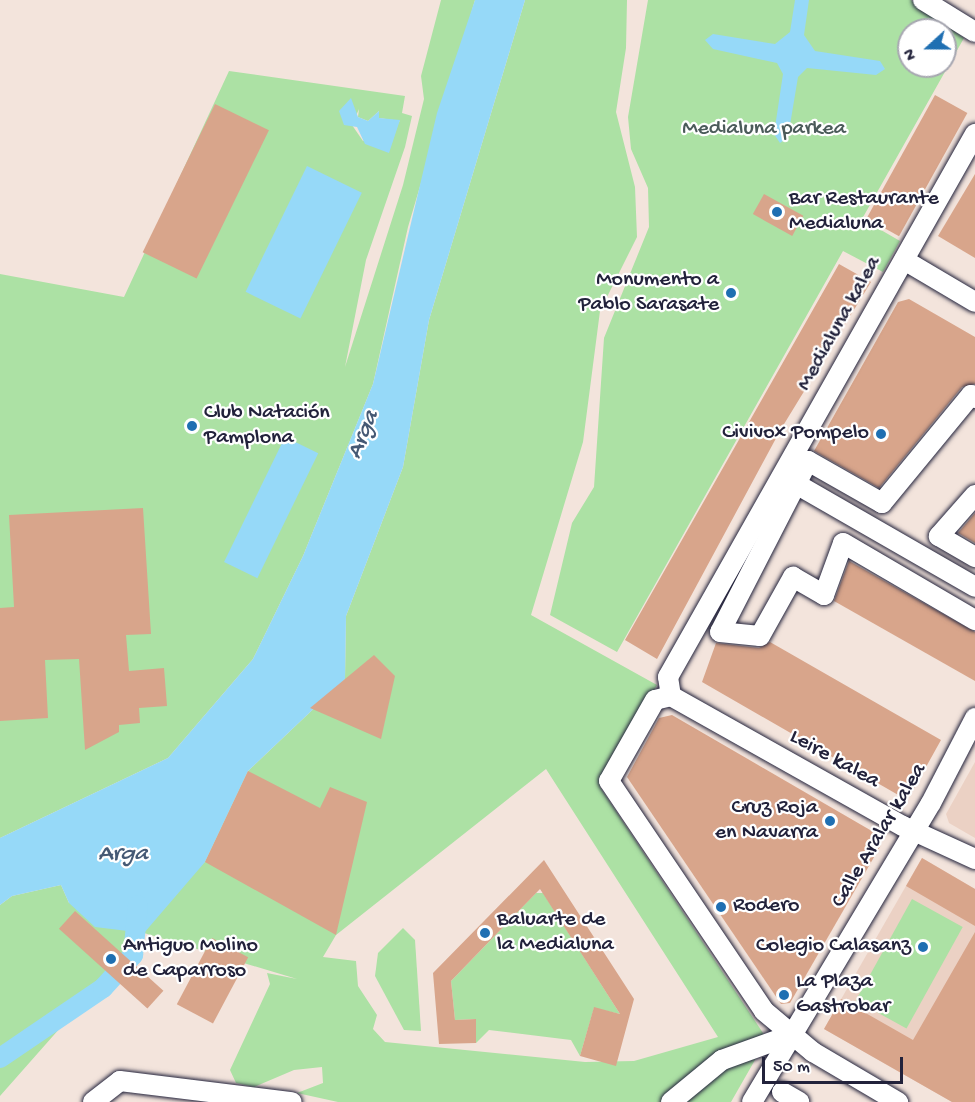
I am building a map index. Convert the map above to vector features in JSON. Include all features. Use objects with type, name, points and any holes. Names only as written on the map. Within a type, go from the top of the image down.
[{"type":"street","points":[[923,0],[975,32]]},
{"type":"street","name":"Medialuna kalea","points":[[671,696],[668,677],[788,480],[903,260],[975,134]]},
{"type":"street","points":[[903,260],[975,302]]},
{"type":"street","points":[[975,398],[971,395],[882,503],[808,461],[788,480],[720,632],[760,636],[793,577],[824,595],[843,543],[975,620]]},
{"type":"street","points":[[788,480],[975,587]]},
{"type":"street","points":[[975,495],[939,536],[975,557]]},
{"type":"street","points":[[671,696],[655,700],[609,781],[764,1011],[791,1035],[898,1102]]},
{"type":"street","name":"Leire kalea","points":[[671,696],[913,829],[975,859]]},
{"type":"street","name":"Calle Aralar kalea","points":[[752,1102],[913,829],[975,718]]},
{"type":"street","points":[[671,1102],[722,1060],[791,1035]]},
{"type":"street","points":[[93,1102],[120,1081],[292,1102]]},
{"type":"shaded area","points":[[975,762],[975,838],[949,823],[946,814]]},
{"type":"shaded area","name":"Colegio Calasanz","points":[[922,858],[975,889],[975,1102],[952,1102],[824,1029]]},
{"type":"green space","name":"Club Natación Pamplona","points":[[441,0],[475,0],[408,227],[373,384],[303,556],[253,659],[168,758],[0,838],[0,274],[124,297],[229,71],[405,96],[402,113],[412,116],[405,147],[366,260],[345,367],[403,185],[424,99],[421,76]],"holes":[[[359,109],[358,117],[368,121],[379,111],[379,118],[400,121],[363,141],[352,125]]]},
{"type":"green space","points":[[525,0],[627,0],[626,48],[616,112],[635,187],[637,237],[600,311],[583,442],[531,615],[657,685],[600,787],[767,1039],[731,1102],[338,1102],[297,1093],[323,1083],[322,1067],[294,1070],[254,1087],[236,1083],[230,1070],[270,984],[267,973],[297,979],[144,933],[0,1096],[0,905],[12,896],[61,885],[69,903],[205,862],[248,771],[345,679],[346,616],[403,467],[429,320]],"holes":[[[546,769],[718,1037],[634,1061],[585,1062],[385,1042],[373,1029],[377,1015],[358,986],[356,961],[323,957],[336,935]]]},
{"type":"green space","name":"Medialuna parkea","points":[[648,0],[911,0],[936,18],[897,18],[897,78],[941,78],[862,219],[900,241],[883,272],[843,251],[617,652],[550,615],[572,523],[594,487],[604,338],[649,227],[648,188],[631,149],[628,117]]},
{"type":"green space","name":"Medialuna parkea","points":[[957,33],[964,38],[957,50]]},
{"type":"green space","points":[[536,893],[543,893],[620,1014],[594,1008],[580,1056],[571,1040],[489,1030],[476,1043],[476,1019],[455,1020],[451,981]]},
{"type":"green space","points":[[912,899],[963,927],[906,1029],[856,1000]]},
{"type":"green space","points":[[403,928],[415,940],[421,1031],[404,1030],[375,976],[378,953]]},
{"type":"water","name":"Arga","points":[[475,0],[525,0],[429,320],[403,467],[346,616],[345,679],[248,771],[205,862],[144,933],[95,927],[69,903],[61,885],[12,896],[0,905],[0,838],[168,758],[253,659],[303,556],[373,384],[437,113]]},
{"type":"water","points":[[795,0],[809,0],[804,35],[815,51],[880,61],[885,69],[876,75],[807,68],[798,77],[788,137],[780,143],[774,134],[783,74],[777,63],[713,49],[705,40],[713,34],[775,44],[790,32]]},
{"type":"water","points":[[351,98],[358,117],[368,121],[379,111],[379,118],[400,120],[389,153],[365,144],[357,127],[344,125],[339,111]]},
{"type":"water","points":[[307,166],[362,193],[300,319],[246,292]]},
{"type":"water","points":[[285,437],[318,453],[257,578],[224,562]]},
{"type":"building","points":[[935,95],[967,113],[899,236],[867,218]]},
{"type":"building","points":[[215,104],[269,130],[197,279],[143,252]]},
{"type":"building","points":[[975,174],[975,258],[938,236]]},
{"type":"building","points":[[764,194],[803,216],[792,236],[753,214]]},
{"type":"building","points":[[839,264],[871,282],[781,429],[657,659],[625,640]]},
{"type":"building","points":[[909,299],[975,337],[975,384],[962,387],[879,488],[814,451],[898,302]]},
{"type":"building","points":[[143,508],[151,634],[126,635],[129,671],[164,668],[167,706],[139,708],[140,723],[119,725],[119,732],[85,750],[79,659],[45,660],[48,718],[0,721],[0,608],[14,607],[9,515]]},
{"type":"building","points":[[975,513],[975,543],[958,533]]},
{"type":"building","points":[[849,561],[975,632],[975,681],[834,601]]},
{"type":"building","points":[[770,642],[941,740],[911,794],[900,796],[702,682],[716,643],[759,648]]},
{"type":"building","points":[[374,655],[395,676],[381,739],[310,708]]},
{"type":"building","points":[[672,715],[877,834],[881,845],[790,1003],[781,1004],[627,777],[659,718]]},
{"type":"building","points":[[248,771],[320,808],[330,787],[367,802],[336,935],[205,862]]},
{"type":"building","points":[[922,858],[975,889],[975,926],[906,886]]},
{"type":"building","name":"Baluarte de la Medialuna","points":[[544,860],[634,999],[616,1066],[580,1056],[594,1007],[620,1014],[540,889],[451,981],[455,1020],[476,1019],[476,1043],[439,1044],[433,973]]},
{"type":"building","name":"Antiguo Molino de Caparroso","points":[[75,911],[163,991],[147,1008],[59,929]]},
{"type":"building","points":[[975,932],[975,1102],[952,1102],[824,1029],[841,999],[913,1040]]},
{"type":"building","points":[[212,938],[248,957],[213,1023],[177,1004]]},
{"type":"waterway","points":[[0,1058],[103,988],[133,955],[138,905]]},
{"type":"place","name":"Bar Restaurante Medialuna","points":[[777,212]]},
{"type":"place","name":"Monumento a Pablo Sarasate","points":[[731,293]]},
{"type":"place","name":"Club Natación Pamplona","points":[[192,426]]},
{"type":"place","name":"Civivox Pompelo","points":[[881,434]]},
{"type":"place","name":"Cruz Roja en Navarra","points":[[830,821]]},
{"type":"place","name":"Rodero","points":[[721,907]]},
{"type":"place","name":"Baluarte de la Medialuna","points":[[485,933]]},
{"type":"place","name":"Colegio Calasanz","points":[[923,947]]},
{"type":"place","name":"Antiguo Molino de Caparroso","points":[[111,959]]},
{"type":"place","name":"La Plaza Gastrobar","points":[[784,995]]}]
